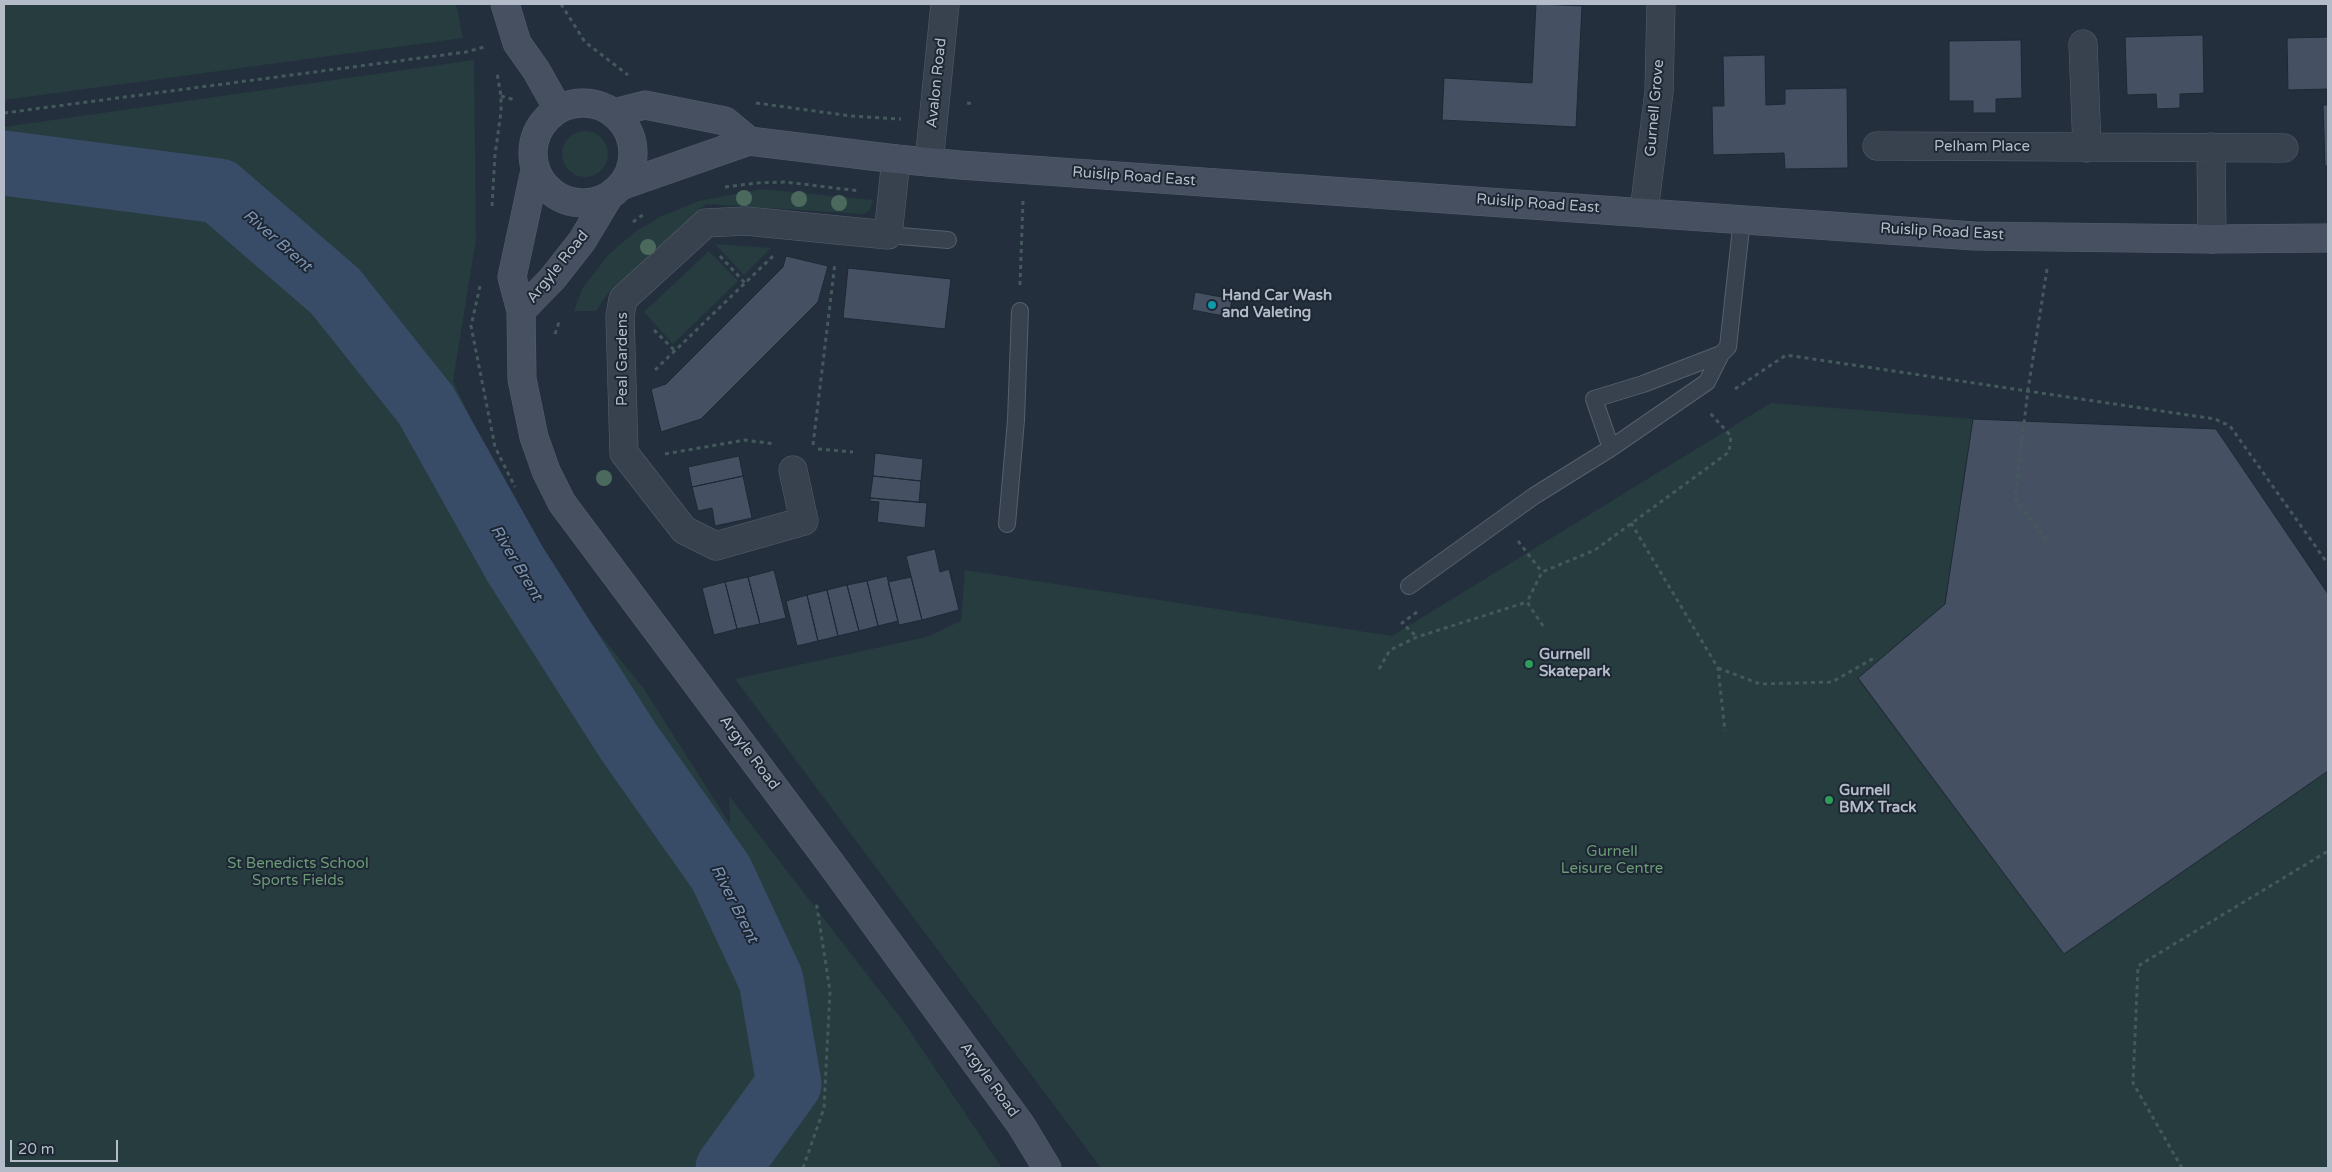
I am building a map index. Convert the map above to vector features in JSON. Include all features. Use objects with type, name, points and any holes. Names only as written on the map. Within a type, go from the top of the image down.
[{"type":"main road","points":[[505,4],[517,43],[536,70],[558,109]]},
{"type":"main road","points":[[581,102],[598,105],[614,112],[626,126],[633,142],[634,152],[631,170],[616,191],[592,203],[575,203],[558,198],[544,186],[535,170],[532,153],[536,135],[544,120],[558,109],[581,102]]},
{"type":"main road","points":[[614,112],[645,105],[724,121],[749,141]]},
{"type":"main road","name":"Ruislip Road East","points":[[616,191],[749,141],[929,162],[1974,236],[2212,239],[2328,238]]},
{"type":"main road","name":"Argyle Road","points":[[535,170],[512,278],[521,311],[522,379],[534,437],[546,471],[562,503],[1022,1125],[1047,1168]]},
{"type":"main road","name":"Argyle Road","points":[[521,311],[553,278],[582,241],[616,191]]},
{"type":"street","name":"Avalon Road","points":[[929,162],[945,4]]},
{"type":"street","name":"Gurnell Grove","points":[[1644,212],[1659,92],[1661,4]]},
{"type":"street","points":[[2082,44],[2087,148]]},
{"type":"street","name":"Pelham Place","points":[[1877,146],[2284,148]]},
{"type":"street","points":[[2211,148],[2212,239]]},
{"type":"street","points":[[888,235],[896,159]]},
{"type":"street","name":"Peal Gardens","points":[[793,470],[804,521],[716,546],[684,530],[624,453],[620,316],[624,299],[706,223],[746,221],[888,235]]},
{"type":"lane","points":[[1611,448],[1594,399],[1643,384],[1721,354],[1728,348],[1742,219]]},
{"type":"lane","points":[[888,235],[948,240]]},
{"type":"lane","points":[[1007,524],[1016,420],[1020,311]]},
{"type":"lane","points":[[1409,586],[1534,496],[1611,448],[1707,382],[1721,354]]},
{"type":"path","points":[[4,113],[456,53],[492,45]]},
{"type":"path","points":[[491,213],[501,96],[497,71]]},
{"type":"path","points":[[501,96],[511,99]]},
{"type":"path","points":[[779,106],[851,116],[904,119]]},
{"type":"path","points":[[756,183],[757,176]]},
{"type":"path","points":[[770,176],[770,182]]},
{"type":"path","points":[[1020,311],[1024,200]]},
{"type":"path","points":[[622,402],[803,227]]},
{"type":"path","points":[[814,443],[839,230]]},
{"type":"path","points":[[2047,269],[2028,390],[2015,499],[2050,545]]},
{"type":"path","points":[[479,369],[471,326],[481,280]]},
{"type":"path","points":[[1786,355],[2215,419],[2230,426],[2328,564]]},
{"type":"path","points":[[1379,670],[1390,650],[1417,638],[1527,602],[1542,572],[1595,550],[1729,452],[1731,436],[1706,408]]},
{"type":"path","points":[[630,460],[745,440],[784,445]]},
{"type":"path","points":[[813,448],[853,452]]},
{"type":"path","points":[[1631,523],[1718,668],[1725,732]]},
{"type":"path","points":[[1518,541],[1542,572]]},
{"type":"path","points":[[1527,602],[1543,626]]},
{"type":"path","points":[[1402,623],[1417,638]]},
{"type":"path","points":[[1718,668],[1760,684],[1832,682],[1874,658]]},
{"type":"path","points":[[2182,1168],[2133,1083],[2138,966],[2328,850]]},
{"type":"path","points":[[803,1168],[824,1108],[830,991],[816,899]]},
{"type":"green space","points":[[4,4],[456,4],[463,38],[4,100]]},
{"type":"green space","name":"St Benedicts School Sports Fields","points":[[474,60],[476,239],[453,381],[534,553],[644,689],[730,824],[729,796],[903,1021],[1002,1168],[4,1168],[4,127]]},
{"type":"green space","points":[[581,131],[589,131],[598,135],[604,141],[608,154],[604,167],[598,173],[589,177],[581,177],[572,173],[566,167],[562,158],[562,150],[566,141],[572,135]]},
{"type":"green space","points":[[761,189],[873,200],[870,210],[864,214],[706,204],[608,293],[596,311],[574,311],[582,289],[609,254],[635,232],[660,217],[699,201]]},
{"type":"green space","points":[[715,244],[771,248],[744,275]]},
{"type":"green space","points":[[709,251],[738,281],[673,344],[644,312]]},
{"type":"green space","name":"Gurnell Leisure Centre","points":[[1771,403],[1973,419],[1945,604],[1858,679],[2064,954],[2328,771],[2328,1168],[1101,1168],[735,679],[926,637],[961,621],[965,570],[1392,636]]},
{"type":"building","points":[[1536,4],[1582,6],[1576,127],[1442,120],[1444,78],[1532,83]]},
{"type":"building","points":[[2203,35],[2204,93],[2180,94],[2180,108],[2157,109],[2156,94],[2127,95],[2125,37]]},
{"type":"building","points":[[2328,37],[2328,89],[2288,90],[2287,38]]},
{"type":"building","points":[[2021,40],[2022,98],[1996,99],[1996,113],[1973,113],[1973,101],[1949,101],[1949,41]]},
{"type":"building","points":[[1765,55],[1766,105],[1785,104],[1785,89],[1847,88],[1848,168],[1785,169],[1784,153],[1713,155],[1712,106],[1724,106],[1723,56]]},
{"type":"building","points":[[2323,105],[2328,105],[2328,166],[2325,166]]},
{"type":"building","points":[[786,256],[828,266],[818,302],[701,419],[661,432],[651,389],[666,384],[783,267]]},
{"type":"building","points":[[848,268],[951,279],[945,329],[843,318]]},
{"type":"building","name":"Hand Car Wash and Valeting","points":[[1195,292],[1232,299],[1229,317],[1192,310]]},
{"type":"building","points":[[1973,419],[2216,429],[2328,594],[2328,771],[2064,954],[1858,678],[1945,604]]},
{"type":"building","points":[[875,453],[923,459],[921,481],[873,476]]},
{"type":"building","points":[[739,456],[743,476],[692,487],[688,467]]},
{"type":"building","points":[[743,476],[752,518],[715,526],[712,508],[698,511],[692,487]]},
{"type":"building","points":[[873,476],[921,481],[919,502],[870,498]]},
{"type":"building","points":[[870,498],[927,503],[925,528],[877,522],[879,502],[870,501]]},
{"type":"building","points":[[935,549],[940,572],[949,569],[959,610],[922,620],[906,556]]},
{"type":"building","points":[[774,570],[786,618],[760,624],[748,577]]},
{"type":"building","points":[[887,576],[898,621],[878,626],[867,581]]},
{"type":"building","points":[[748,577],[760,624],[737,629],[725,582]]},
{"type":"building","points":[[911,577],[922,620],[899,625],[888,582]]},
{"type":"building","points":[[867,581],[878,626],[859,631],[847,585]]},
{"type":"building","points":[[725,582],[737,629],[714,635],[702,588]]},
{"type":"building","points":[[847,585],[859,631],[838,636],[827,590]]},
{"type":"building","points":[[827,590],[838,636],[818,641],[807,595]]},
{"type":"building","points":[[807,595],[818,641],[797,646],[786,601]]},
{"type":"waterway","name":"River Brent","points":[[4,163],[219,191],[335,291],[426,405],[515,564],[628,741],[721,873],[771,980],[789,1084],[728,1168]]},
{"type":"place","name":"Hand Car Wash and Valeting","points":[[1212,305]]},
{"type":"place","name":"Gurnell Skatepark","points":[[1529,664]]},
{"type":"place","name":"Gurnell BMX Track","points":[[1829,800]]}]
